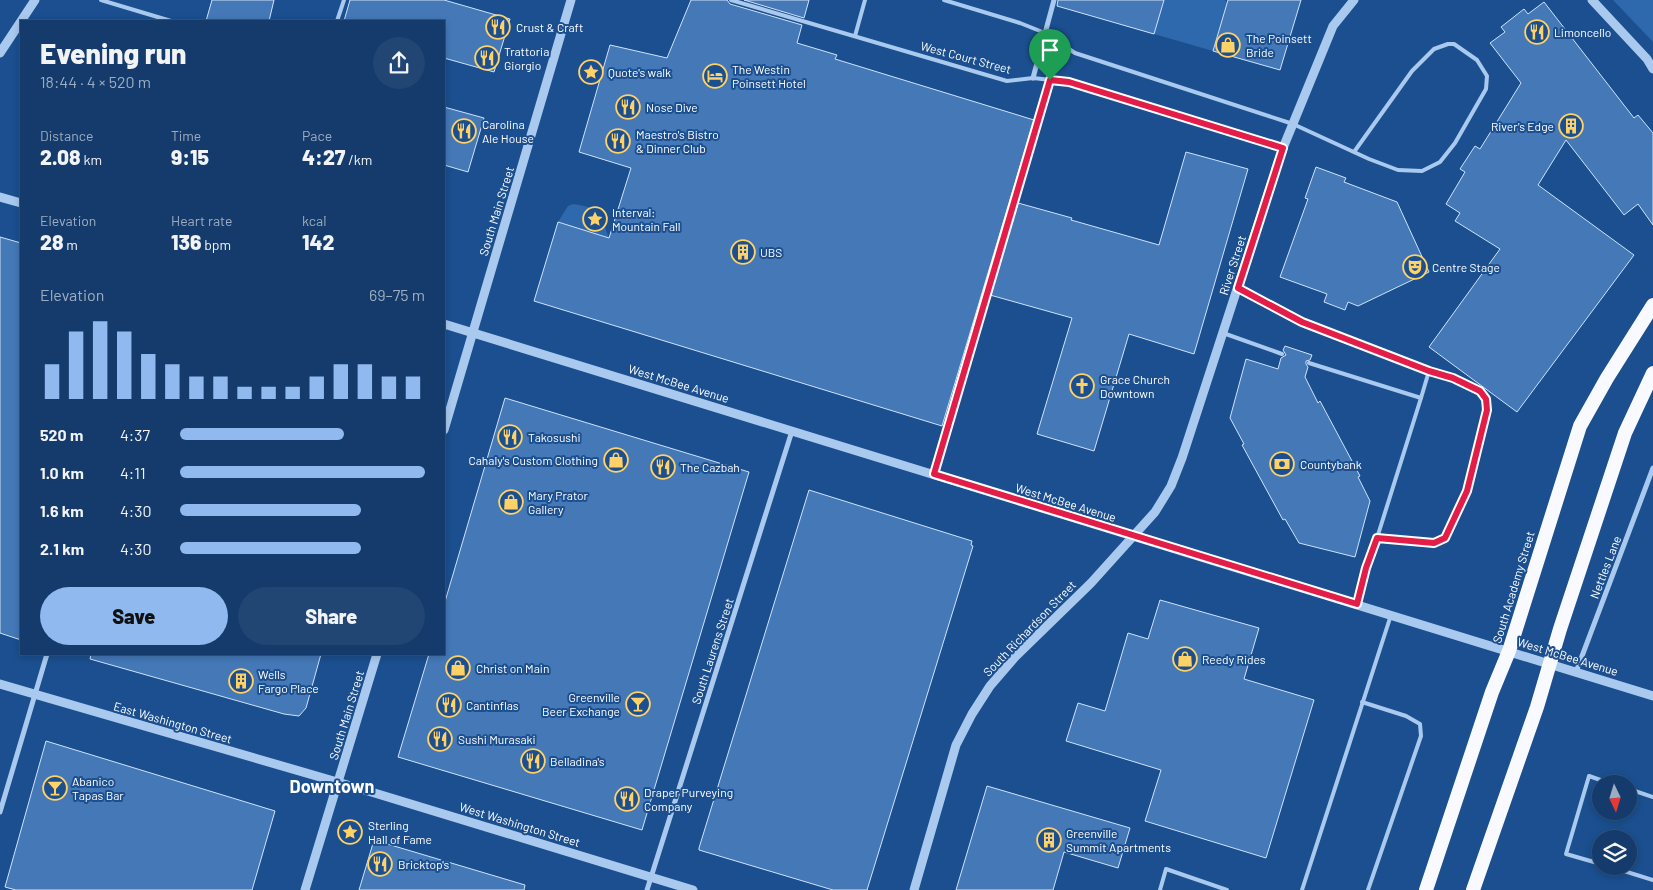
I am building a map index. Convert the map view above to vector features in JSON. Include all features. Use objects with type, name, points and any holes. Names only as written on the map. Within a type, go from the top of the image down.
[{"type":"highway","name":"South Academy Street","points":[[1426,890],[1492,692],[1509,651],[1580,426],[1607,378],[1653,305]]},
{"type":"highway","points":[[1473,890],[1537,707],[1625,433],[1653,373]]},
{"type":"street","points":[[22,20],[35,0]]},
{"type":"street","name":"South Main Street","points":[[445,427],[572,0]]},
{"type":"street","points":[[1033,78],[1054,0]]},
{"type":"street","name":"River Street","points":[[1132,536],[1155,512],[1171,486],[1182,458],[1283,148],[1333,26],[1354,0]]},
{"type":"street","points":[[1592,0],[1647,59],[1653,68]]},
{"type":"street","points":[[0,53],[20,23]]},
{"type":"street","points":[[0,197],[20,203]]},
{"type":"street","name":"West McBee Avenue","points":[[445,324],[1653,696]]},
{"type":"street","name":"South Laurens Street","points":[[647,890],[792,431]]},
{"type":"street","name":"Nettles Lane","points":[[1576,672],[1653,468]]},
{"type":"street","name":"South Richardson Street","points":[[914,890],[957,742],[972,714],[990,686],[1015,657],[1091,583],[1132,536]]},
{"type":"street","points":[[0,812],[47,655]]},
{"type":"street","name":"South Main Street","points":[[305,890],[377,655]]},
{"type":"street","name":"East Washington Street","points":[[0,684],[339,783]]},
{"type":"street","name":"West Washington Street","points":[[339,783],[693,890]]},
{"type":"lane","points":[[100,0],[168,20]]},
{"type":"lane","points":[[337,20],[344,0]]},
{"type":"lane","name":"West Court Street","points":[[731,0],[1007,81],[1033,78],[1069,82],[1283,148]]},
{"type":"lane","points":[[855,36],[865,0]]},
{"type":"lane","points":[[944,0],[1045,33],[1075,53],[1293,124],[1354,152],[1398,170],[1422,171],[1440,162],[1455,143],[1486,89],[1487,76],[1477,60],[1454,44],[1434,48],[1412,71],[1354,152]]},
{"type":"lane","points":[[934,474],[1050,80]]},
{"type":"lane","points":[[1238,288],[1302,322],[1460,381],[1480,391],[1486,399],[1487,410],[1467,491],[1445,538],[1434,543],[1377,538]]},
{"type":"lane","points":[[1223,333],[1282,354]]},
{"type":"lane","points":[[1309,363],[1420,398]]},
{"type":"lane","points":[[1357,604],[1366,568],[1429,371]]},
{"type":"lane","points":[[1302,890],[1391,615]]},
{"type":"lane","points":[[1362,702],[1406,716],[1420,724],[1421,736],[1368,890]]},
{"type":"lane","points":[[1592,777],[1589,776],[1566,854],[1592,861]]},
{"type":"lane","points":[[1638,792],[1653,797]]},
{"type":"lane","points":[[1160,890],[1166,869],[1228,890]]},
{"type":"lane","points":[[1637,875],[1653,880]]},
{"type":"shaded area","points":[[1164,0],[1225,0],[1227,3],[1213,51],[1154,34]]},
{"type":"shaded area","points":[[1613,0],[1653,0],[1653,42]]},
{"type":"shaded area","points":[[573,204],[589,207],[598,213],[609,238],[558,222],[568,206]]},
{"type":"building","points":[[212,0],[274,0],[269,20],[206,20]]},
{"type":"building","points":[[350,0],[444,0],[510,19],[494,72],[445,58],[445,20],[344,20]]},
{"type":"building","points":[[691,0],[727,0],[730,4],[802,25],[797,43],[837,55],[835,59],[1034,120],[942,426],[534,301],[558,222],[609,238],[631,168],[579,152],[610,45],[667,58]]},
{"type":"building","points":[[744,0],[809,0],[804,18]]},
{"type":"building","points":[[1058,0],[1164,0],[1154,34],[1057,6]]},
{"type":"building","points":[[1228,0],[1301,0],[1280,70],[1213,51]]},
{"type":"building","points":[[1544,2],[1634,118],[1638,115],[1653,133],[1653,225],[1638,204],[1624,215],[1566,140],[1538,185],[1634,255],[1517,412],[1429,347],[1500,249],[1455,221],[1460,213],[1446,204],[1465,172],[1460,169],[1475,146],[1480,149],[1521,83],[1490,43],[1505,32],[1501,27],[1524,9],[1528,14]]},
{"type":"building","points":[[445,107],[484,118],[468,172],[445,165]]},
{"type":"building","points":[[1186,152],[1248,169],[1194,354],[1129,334],[1094,451],[1037,434],[1072,318],[990,295],[1018,203],[1159,245]]},
{"type":"building","points":[[1316,167],[1346,178],[1344,182],[1397,202],[1429,272],[1358,306],[1348,302],[1345,310],[1324,302],[1327,294],[1280,277],[1308,199],[1305,198]]},
{"type":"building","points":[[0,237],[20,243],[20,640],[0,633]]},
{"type":"building","points":[[1285,346],[1312,355],[1310,360],[1306,361],[1308,367],[1305,377],[1360,476],[1358,477],[1370,501],[1355,557],[1299,543],[1285,519],[1283,520],[1242,445],[1244,444],[1230,418],[1246,359],[1278,369],[1281,358],[1286,355],[1283,350]]},
{"type":"building","points":[[505,398],[749,472],[642,830],[398,757],[429,655],[445,655],[445,602]]},
{"type":"building","points":[[809,490],[972,541],[971,545],[973,546],[867,890],[833,890],[699,850]]},
{"type":"building","points":[[1160,600],[1259,628],[1244,679],[1314,700],[1266,858],[1145,821],[1161,770],[1066,741],[1078,703],[1105,711],[1128,633],[1148,639]]},
{"type":"building","name":"Wells Fargo Place","points":[[91,655],[321,655],[306,708],[299,716],[284,714],[90,659]]},
{"type":"building","points":[[46,741],[275,811],[252,890],[16,890],[5,887]]},
{"type":"building","name":"Greenville Summit Apartments","points":[[987,786],[1130,828],[1118,868],[1064,852],[1053,890],[956,890]]},
{"type":"building","points":[[374,840],[525,885],[524,890],[359,890]]},
{"type":"place","name":"Crust & Craft","points":[[498,27]]},
{"type":"place","name":"Limoncello","points":[[1537,32]]},
{"type":"place","name":"The Poinsett Bride","points":[[1228,45]]},
{"type":"place","name":"Trattoria Giorgio","points":[[487,58]]},
{"type":"place","name":"Quote's walk","points":[[591,72]]},
{"type":"place","name":"The Westin Poinsett Hotel","points":[[715,76]]},
{"type":"place","name":"Nose Dive","points":[[628,107]]},
{"type":"place","name":"River's Edge","points":[[1571,126]]},
{"type":"place","name":"Carolina Ale House","points":[[464,131]]},
{"type":"place","name":"Maestro's Bistro & Dinner Club","points":[[618,141]]},
{"type":"place","name":"Interval: Mountain Fall","points":[[595,219]]},
{"type":"place","name":"UBS","points":[[743,252]]},
{"type":"place","name":"Centre Stage","points":[[1415,267]]},
{"type":"place","name":"Grace Church Downtown","points":[[1082,386]]},
{"type":"place","name":"Takosushi","points":[[510,437]]},
{"type":"place","name":"Cahaly's Custom Clothing","points":[[616,460]]},
{"type":"place","name":"Countybank","points":[[1282,464]]},
{"type":"place","name":"The Cazbah","points":[[663,467]]},
{"type":"place","name":"Mary Prator Gallery","points":[[511,502]]},
{"type":"place","name":"Reedy Rides","points":[[1185,659]]},
{"type":"place","name":"Christ on Main","points":[[458,668]]},
{"type":"place","name":"Wells Fargo Place","points":[[241,681]]},
{"type":"place","name":"Greenville Beer Exchange","points":[[638,704]]},
{"type":"place","name":"Cantinflas","points":[[449,705]]},
{"type":"place","name":"Sushi Murasaki","points":[[440,739]]},
{"type":"place","name":"Belladina's","points":[[533,761]]},
{"type":"place","name":"Abanico Tapas Bar","points":[[55,788]]},
{"type":"place","name":"Draper Purveying Company","points":[[627,799]]},
{"type":"place","name":"Sterling Hall of Fame","points":[[350,832]]},
{"type":"place","name":"Greenville Summit Apartments","points":[[1049,840]]},
{"type":"place","name":"Bricktop's","points":[[380,864]]},
{"type":"district","name":"Downtown","points":[[332,786]]},
{"type":"route","points":[[1050,80],[1069,82],[1283,148],[1238,288],[1302,322],[1429,371],[1453,378],[1480,391],[1486,399],[1487,410],[1467,491],[1445,538],[1434,543],[1377,538],[1366,568],[1357,604],[934,474],[1050,80]]}]
